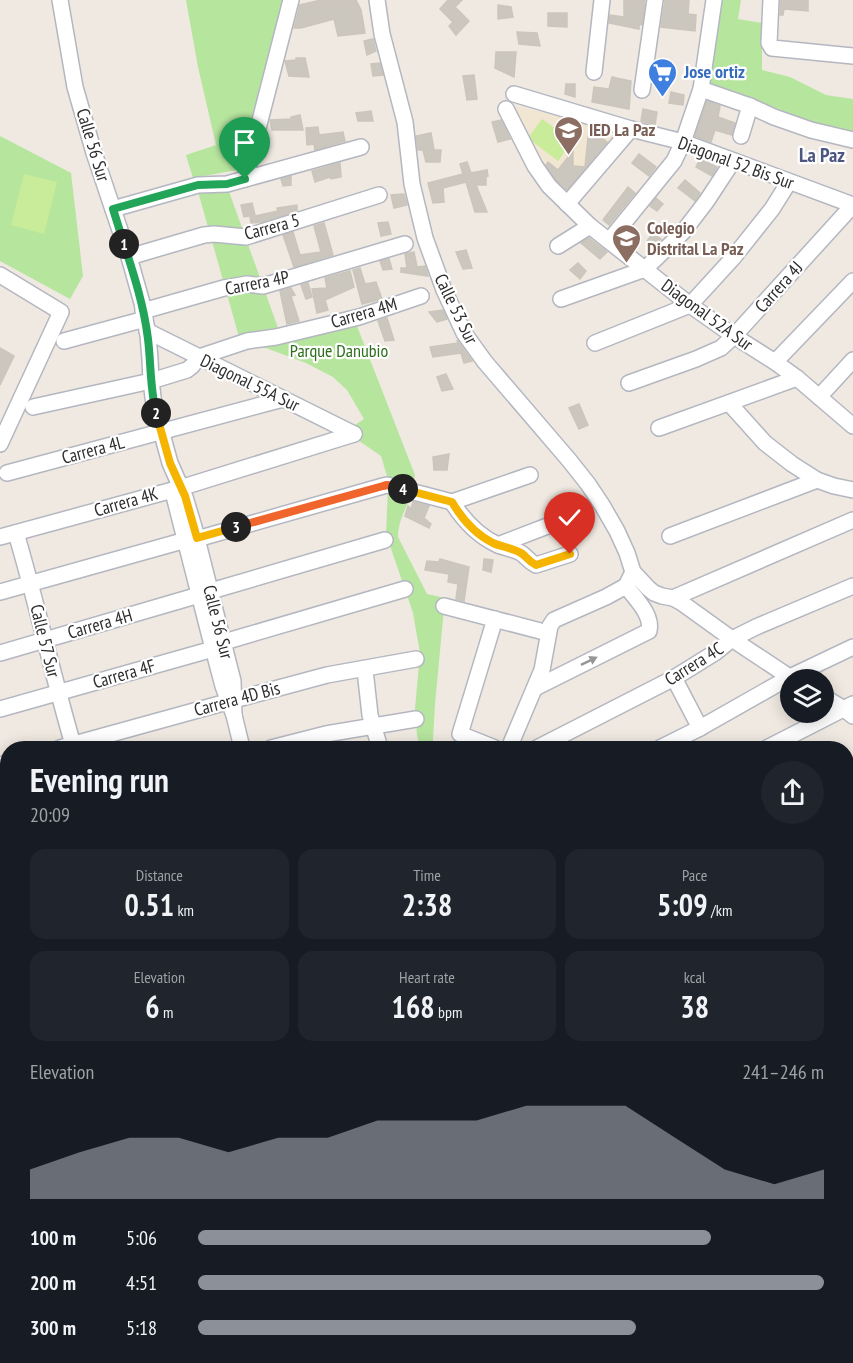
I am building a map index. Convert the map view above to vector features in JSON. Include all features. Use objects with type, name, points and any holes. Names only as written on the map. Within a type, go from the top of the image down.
[{"type":"street","name":"Calle 56 Sur","points":[[60,0],[75,87],[94,153],[129,257],[145,321],[154,405],[177,488],[185,496],[191,539],[240,741]]},
{"type":"street","points":[[245,179],[291,0]]},
{"type":"street","name":"Calle 53 Sur","points":[[377,0],[382,34],[405,122],[412,184],[425,238],[444,290],[472,345],[569,460],[602,505],[617,531],[630,579]]},
{"type":"street","points":[[594,72],[602,0]]},
{"type":"street","points":[[642,90],[655,0]]},
{"type":"street","points":[[609,241],[674,162],[683,142],[701,89],[714,0]]},
{"type":"street","points":[[771,0],[769,43],[772,48],[853,56]]},
{"type":"street","points":[[701,89],[811,130],[853,140]]},
{"type":"street","name":"Diagonal 52 Bis Sur","points":[[514,94],[683,142],[853,205]]},
{"type":"street","points":[[741,136],[750,106]]},
{"type":"street","name":"Diagonal 52A Sur","points":[[506,109],[549,186],[590,226],[690,305],[798,378],[853,426]]},
{"type":"street","points":[[567,204],[631,129]]},
{"type":"street","points":[[113,209],[198,185],[227,184],[361,147]]},
{"type":"street","points":[[561,299],[645,269],[683,232],[733,161]]},
{"type":"street","points":[[595,343],[690,305],[753,234],[789,182]]},
{"type":"street","name":"Carrera 5","points":[[129,257],[204,235],[246,237],[379,195]]},
{"type":"street","name":"Carrera 4J","points":[[629,383],[721,348],[853,205]]},
{"type":"street","points":[[558,246],[590,226]]},
{"type":"street","name":"Carrera 4P","points":[[64,340],[145,321],[224,288],[247,284],[264,286],[405,244]]},
{"type":"street","points":[[0,275],[61,312],[0,444]]},
{"type":"street","points":[[775,362],[853,281]]},
{"type":"street","name":"Carrera 4M","points":[[33,407],[151,381],[186,370],[199,357],[247,341],[276,337],[359,317],[421,296]]},
{"type":"street","name":"Diagonal 55A Sur","points":[[145,321],[199,357],[354,434]]},
{"type":"street","points":[[819,397],[853,360]]},
{"type":"street","points":[[659,428],[798,378]]},
{"type":"street","name":"Carrera 4L","points":[[7,473],[283,399]]},
{"type":"street","points":[[729,403],[765,443],[817,480],[853,490]]},
{"type":"street","name":"Carrera 4K","points":[[0,537],[177,488],[354,434]]},
{"type":"street","points":[[0,592],[387,485],[452,502],[530,475]]},
{"type":"street","points":[[670,536],[817,480]]},
{"type":"street","points":[[452,502],[462,518],[482,536],[498,545],[521,553],[528,561],[536,565],[570,554]]},
{"type":"street","points":[[673,598],[853,520]]},
{"type":"street","points":[[498,545],[550,525]]},
{"type":"street","name":"Calle 57 Sur","points":[[16,533],[58,692],[68,741]]},
{"type":"street","name":"Carrera 4H","points":[[0,653],[385,540]]},
{"type":"street","points":[[630,579],[654,593],[682,603],[780,670]]},
{"type":"street","points":[[444,606],[495,619],[551,627],[606,597],[630,579]]},
{"type":"street","points":[[537,687],[649,631],[648,617],[630,579]]},
{"type":"street","name":"Carrera 4C","points":[[551,741],[674,678],[716,652],[732,639],[853,585]]},
{"type":"street","name":"Carrera 4F","points":[[0,709],[405,589]]},
{"type":"street","points":[[478,741],[460,734],[495,619]]},
{"type":"street","points":[[512,741],[543,670],[551,627]]},
{"type":"street","points":[[810,669],[853,647]]},
{"type":"street","name":"Carrera 4D Bis","points":[[92,741],[232,705],[327,675],[416,659]]},
{"type":"street","points":[[364,669],[372,725],[378,741]]},
{"type":"street","points":[[674,678],[700,728]]},
{"type":"street","points":[[674,741],[780,685]]},
{"type":"street","points":[[834,702],[850,709]]},
{"type":"street","points":[[783,741],[850,709]]},
{"type":"street","points":[[298,741],[416,718]]},
{"type":"shaded area","name":"IED La Paz","points":[[510,105],[591,123],[614,138],[569,194],[546,175]]},
{"type":"green space","points":[[186,0],[285,0],[242,169],[193,178],[186,155],[216,145],[198,67]]},
{"type":"green space","points":[[717,0],[741,0],[738,19],[762,23],[762,70],[790,77],[826,95],[853,99],[853,135],[818,125],[751,98],[706,85]]},
{"type":"green space","points":[[542,119],[573,141],[558,161],[528,138]]},
{"type":"green space","points":[[0,136],[71,173],[83,276],[70,299],[0,261]]},
{"type":"green space","points":[[24,174],[57,182],[44,234],[11,225]]},
{"type":"green space","name":"Parque Danubio","points":[[227,186],[282,339],[355,321],[415,475],[411,495],[399,526],[398,537],[427,594],[445,598],[433,741],[418,741],[417,735],[415,709],[420,653],[413,613],[386,534],[388,489],[381,456],[355,438],[355,425],[364,419],[347,390],[333,377],[306,363],[266,348],[241,344],[197,188]]},
{"type":"building","points":[[321,0],[356,0],[361,10],[365,33],[338,36],[334,19],[294,28],[300,5]]},
{"type":"building","points":[[448,0],[462,0],[455,7],[469,21],[456,35],[449,26],[453,22],[440,9]]},
{"type":"building","points":[[624,0],[645,0],[642,25],[639,24],[639,29],[609,23],[610,15],[624,17]]},
{"type":"building","points":[[665,0],[689,0],[688,14],[696,15],[695,31],[661,27]]},
{"type":"building","points":[[781,0],[808,0],[808,11],[784,9],[783,15],[780,15]]},
{"type":"building","points":[[498,5],[511,7],[513,17],[498,19]]},
{"type":"building","points":[[548,13],[567,13],[567,27],[548,26]]},
{"type":"building","points":[[517,32],[537,33],[540,46],[519,44]]},
{"type":"building","points":[[373,39],[376,51],[367,55],[364,41]]},
{"type":"building","points":[[496,52],[516,52],[514,77],[495,68]]},
{"type":"building","points":[[296,58],[305,58],[309,77],[289,76],[285,61],[296,60]]},
{"type":"building","points":[[380,63],[383,75],[373,76],[371,64]]},
{"type":"building","points":[[474,75],[477,99],[467,100],[463,76]]},
{"type":"building","points":[[612,77],[631,81],[629,109],[592,102],[594,87],[609,89]]},
{"type":"building","points":[[566,84],[575,84],[575,97],[565,94]]},
{"type":"building","points":[[671,92],[684,95],[683,105],[669,103]]},
{"type":"building","points":[[707,101],[720,106],[718,117],[735,123],[732,135],[715,130],[711,142],[695,136]]},
{"type":"building","points":[[643,109],[657,112],[655,125],[641,121]]},
{"type":"building","points":[[371,111],[373,121],[358,121],[356,113]]},
{"type":"building","points":[[300,115],[303,130],[272,130],[270,120],[291,119],[291,117]]},
{"type":"building","points":[[501,120],[510,139],[498,142],[492,122]]},
{"type":"building","points":[[318,127],[319,135],[343,132],[345,141],[315,150],[314,144],[307,145],[306,128]]},
{"type":"building","points":[[589,128],[607,142],[567,190],[556,180],[546,165],[548,162],[558,170],[573,151],[573,166],[585,167]]},
{"type":"building","points":[[431,133],[434,150],[441,150],[440,162],[426,162],[423,150],[418,150],[416,136]]},
{"type":"building","points":[[639,154],[656,167],[649,176],[632,163]]},
{"type":"building","points":[[700,159],[717,167],[712,176],[696,167]]},
{"type":"building","points":[[467,162],[471,173],[487,170],[486,185],[476,185],[487,212],[475,212],[466,182],[443,188],[444,202],[433,203],[428,183],[463,174],[460,164]]},
{"type":"building","points":[[340,163],[341,177],[331,179],[330,177],[315,182],[312,171]]},
{"type":"building","points":[[291,176],[291,185],[283,186],[281,179]]},
{"type":"building","points":[[685,180],[700,193],[695,201],[678,188]]},
{"type":"building","points":[[628,187],[635,193],[609,225],[603,220]]},
{"type":"building","points":[[404,194],[407,205],[394,208],[391,195]]},
{"type":"building","points":[[656,198],[663,204],[657,211],[650,206]]},
{"type":"building","points":[[252,203],[255,215],[244,217],[241,205]]},
{"type":"building","points":[[297,205],[297,211],[262,222],[251,223],[250,217],[278,211],[277,208]]},
{"type":"building","points":[[388,222],[391,234],[381,236],[378,223]]},
{"type":"building","points":[[324,223],[333,255],[294,267],[283,235],[293,232],[300,255],[321,252],[314,226]]},
{"type":"building","points":[[653,233],[661,239],[654,246],[647,241]]},
{"type":"building","points":[[589,238],[607,252],[600,259],[581,243]]},
{"type":"building","points":[[466,250],[472,268],[463,269],[456,252]]},
{"type":"building","points":[[414,252],[417,267],[425,266],[428,276],[401,272],[401,268],[407,268],[405,254]]},
{"type":"building","points":[[389,259],[392,269],[383,270],[380,261]]},
{"type":"building","points":[[578,263],[586,271],[580,279],[570,270]]},
{"type":"building","points":[[360,268],[365,284],[376,282],[382,299],[362,304],[353,270]]},
{"type":"building","points":[[350,271],[354,287],[325,300],[328,310],[317,313],[312,289],[327,288],[325,278]]},
{"type":"building","points":[[308,283],[312,297],[306,299],[301,285]]},
{"type":"building","points":[[291,288],[295,295],[291,296],[299,321],[287,324],[280,291]]},
{"type":"building","points":[[443,310],[447,319],[437,322],[429,312]]},
{"type":"building","points":[[387,318],[394,340],[385,341],[378,321]]},
{"type":"building","points":[[457,340],[472,361],[464,363],[461,353],[433,357],[430,347],[458,343]]},
{"type":"building","points":[[0,348],[14,356],[0,385]]},
{"type":"building","points":[[446,374],[453,389],[442,391],[437,377]]},
{"type":"building","points":[[579,404],[588,425],[579,429],[569,408]]},
{"type":"building","points":[[449,454],[447,470],[434,470],[433,457]]},
{"type":"building","points":[[413,502],[429,506],[424,518],[431,524],[429,528],[405,516],[408,506],[411,509]]},
{"type":"building","points":[[440,559],[469,567],[464,601],[456,599],[458,584],[448,582],[449,574],[425,570],[427,561],[439,562]]},
{"type":"building","points":[[484,559],[493,560],[491,572],[483,570]]},
{"type":"place","name":"Jose ortiz","points":[[663,98]]},
{"type":"place","name":"IED La Paz","points":[[568,156]]},
{"type":"place","name":"Colegio Distrital La Paz","points":[[626,264]]},
{"type":"district","name":"La Paz","points":[[822,155]]},
{"type":"route","points":[[245,179],[227,184],[198,185],[113,209],[142,303],[156,414],[170,463],[185,496],[197,538],[387,485],[452,502],[462,518],[482,536],[521,553],[528,561],[536,565],[570,554]]}]
